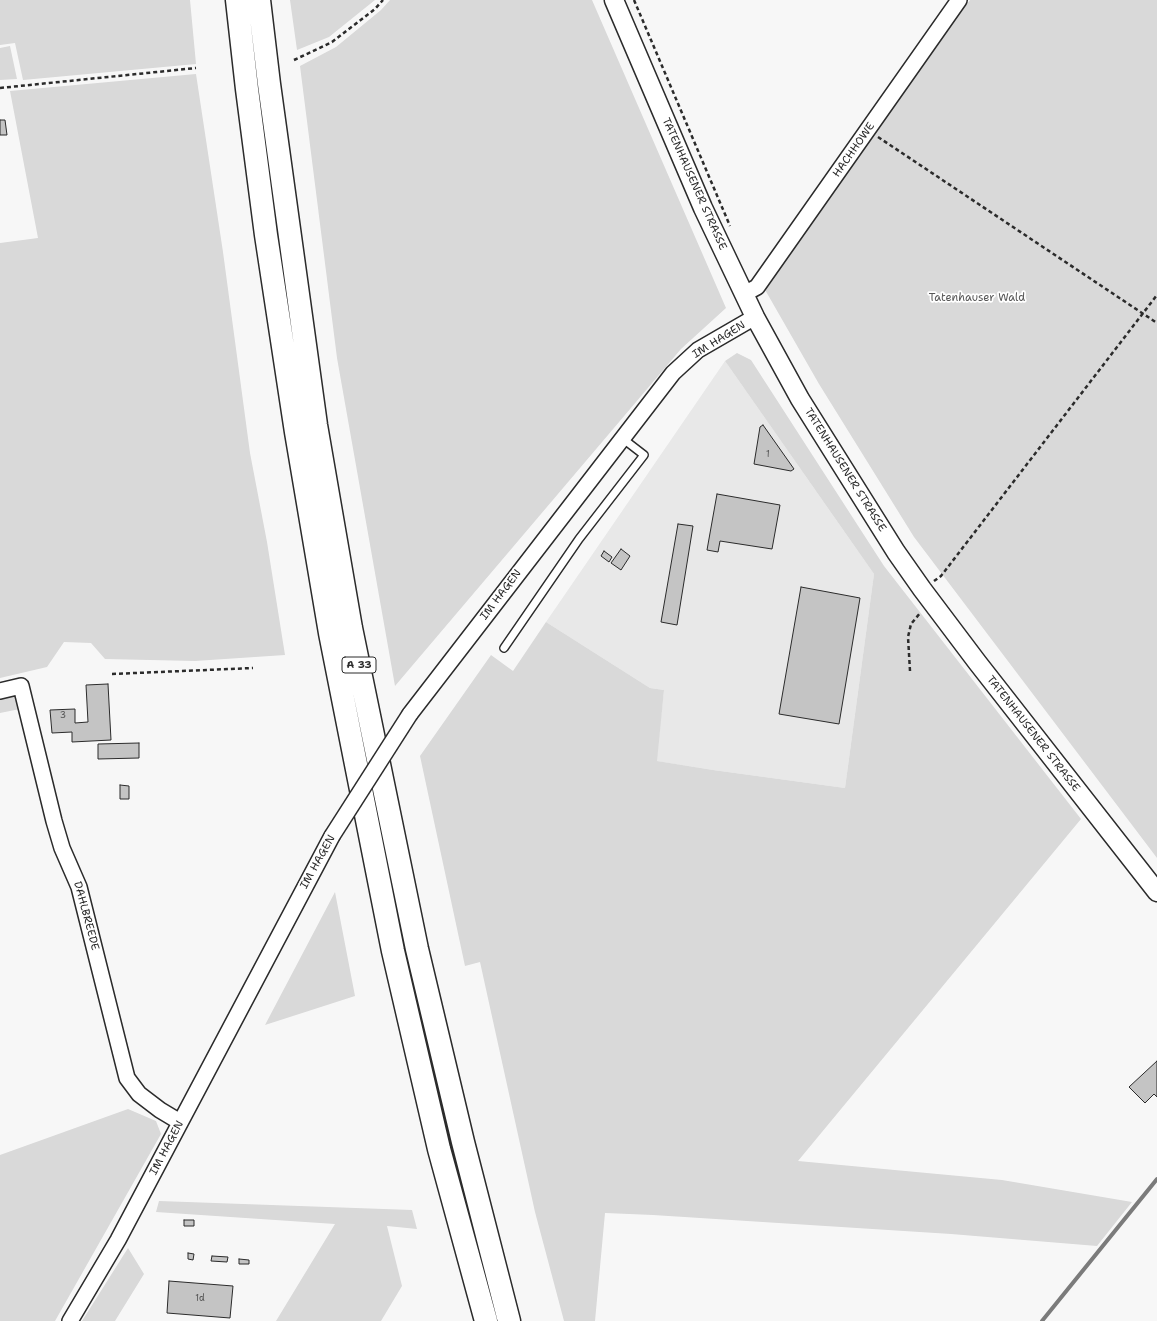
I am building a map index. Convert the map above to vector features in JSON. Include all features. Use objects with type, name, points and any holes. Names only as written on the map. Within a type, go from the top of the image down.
[{"type":"highway","name":"A 33","points":[[237,0],[247,89],[269,251],[296,432],[330,633],[395,959],[439,1148],[486,1321]]},
{"type":"highway","name":"A 33","points":[[259,0],[269,84],[316,425],[352,628],[417,949],[463,1142],[509,1321]]},
{"type":"street","name":"TATENHAUSENER STRASSE","points":[[614,0],[703,208],[755,317],[800,399],[896,552],[935,596],[1157,892]]},
{"type":"street","name":"HACHHOWE","points":[[744,294],[757,287],[959,0]]},
{"type":"street","name":"IM HAGEN","points":[[70,1321],[118,1240],[332,836],[410,714],[673,373],[698,350],[755,317]]},
{"type":"street","name":"DAHLBREEDE","points":[[0,690],[21,686],[54,821],[62,848],[79,887],[127,1078],[139,1094],[160,1110],[180,1122]]},
{"type":"lane","points":[[504,648],[580,539],[644,455],[622,438]]},
{"type":"path","points":[[294,60],[332,42],[375,9],[383,0]]},
{"type":"path","points":[[634,0],[733,233]]},
{"type":"path","points":[[0,88],[196,68]]},
{"type":"path","points":[[868,130],[1157,323]]},
{"type":"path","points":[[941,576],[1157,295]]},
{"type":"path","points":[[910,671],[908,637],[911,624],[935,596],[929,575]]},
{"type":"path","points":[[112,674],[253,668]]},
{"type":"shaded area","points":[[725,361],[874,574],[845,788],[656,761],[664,690],[650,688],[546,622]]},
{"type":"green space","points":[[0,0],[190,0],[196,64],[23,80],[15,43],[0,45]]},
{"type":"green space","points":[[290,0],[375,0],[329,37],[297,50]]},
{"type":"green space","points":[[390,0],[592,0],[726,308],[681,349],[395,686],[337,358],[300,66],[336,47],[381,10]]},
{"type":"green space","name":"Tatenhauser Wald","points":[[970,0],[1157,0],[1157,858],[914,537],[819,384],[764,288]]},
{"type":"green space","points":[[10,46],[17,79],[0,80],[0,48]]},
{"type":"green space","points":[[196,74],[223,252],[250,453],[267,542],[285,655],[195,661],[105,659],[91,643],[64,642],[47,667],[0,678],[0,243],[38,238],[10,91]]},
{"type":"green space","points":[[737,353],[751,360],[884,566],[1081,819],[798,1161],[1002,1180],[1132,1202],[1097,1246],[951,1234],[605,1213],[595,1321],[564,1321],[535,1212],[480,962],[465,966],[420,756],[491,655],[513,671],[546,622],[650,688],[664,690],[657,761],[845,788],[874,574],[725,361]]},
{"type":"green space","points":[[15,696],[20,709],[0,713],[0,699]]},
{"type":"green space","points":[[335,892],[355,996],[265,1025]]},
{"type":"green space","points":[[128,1109],[156,1121],[161,1134],[55,1321],[0,1321],[0,1155]]},
{"type":"green space","points":[[159,1201],[412,1210],[417,1229],[387,1226],[402,1286],[381,1321],[276,1321],[335,1224],[156,1212]]},
{"type":"green space","points":[[128,1248],[144,1274],[115,1321],[82,1321]]},
{"type":"building","points":[[0,120],[5,120],[7,135],[0,135]]},
{"type":"building","points":[[763,425],[794,469],[791,471],[754,464],[760,427]]},
{"type":"building","points":[[717,494],[780,505],[772,549],[720,541],[718,552],[707,550]]},
{"type":"building","points":[[678,524],[693,526],[677,625],[661,622]]},
{"type":"building","points":[[621,549],[630,556],[621,570],[611,563]]},
{"type":"building","points":[[604,551],[612,557],[609,562],[601,556]]},
{"type":"building","points":[[801,587],[860,598],[839,724],[779,714]]},
{"type":"building","points":[[108,684],[111,740],[72,742],[72,732],[52,733],[50,710],[75,709],[75,723],[88,722],[86,685]]},
{"type":"building","points":[[139,743],[139,758],[98,759],[98,744]]},
{"type":"building","points":[[120,785],[129,786],[129,799],[120,799]]},
{"type":"building","points":[[1157,1061],[1157,1097],[1154,1094],[1145,1103],[1129,1087]]},
{"type":"building","points":[[184,1220],[194,1220],[194,1226],[184,1226]]},
{"type":"building","points":[[188,1253],[194,1254],[193,1260],[188,1259]]},
{"type":"building","points":[[212,1256],[228,1257],[227,1262],[211,1261]]},
{"type":"building","points":[[239,1259],[249,1260],[249,1264],[239,1264]]},
{"type":"building","points":[[169,1281],[233,1286],[230,1318],[167,1313]]},
{"type":"waterway","points":[[1042,1321],[1157,1179]]}]
